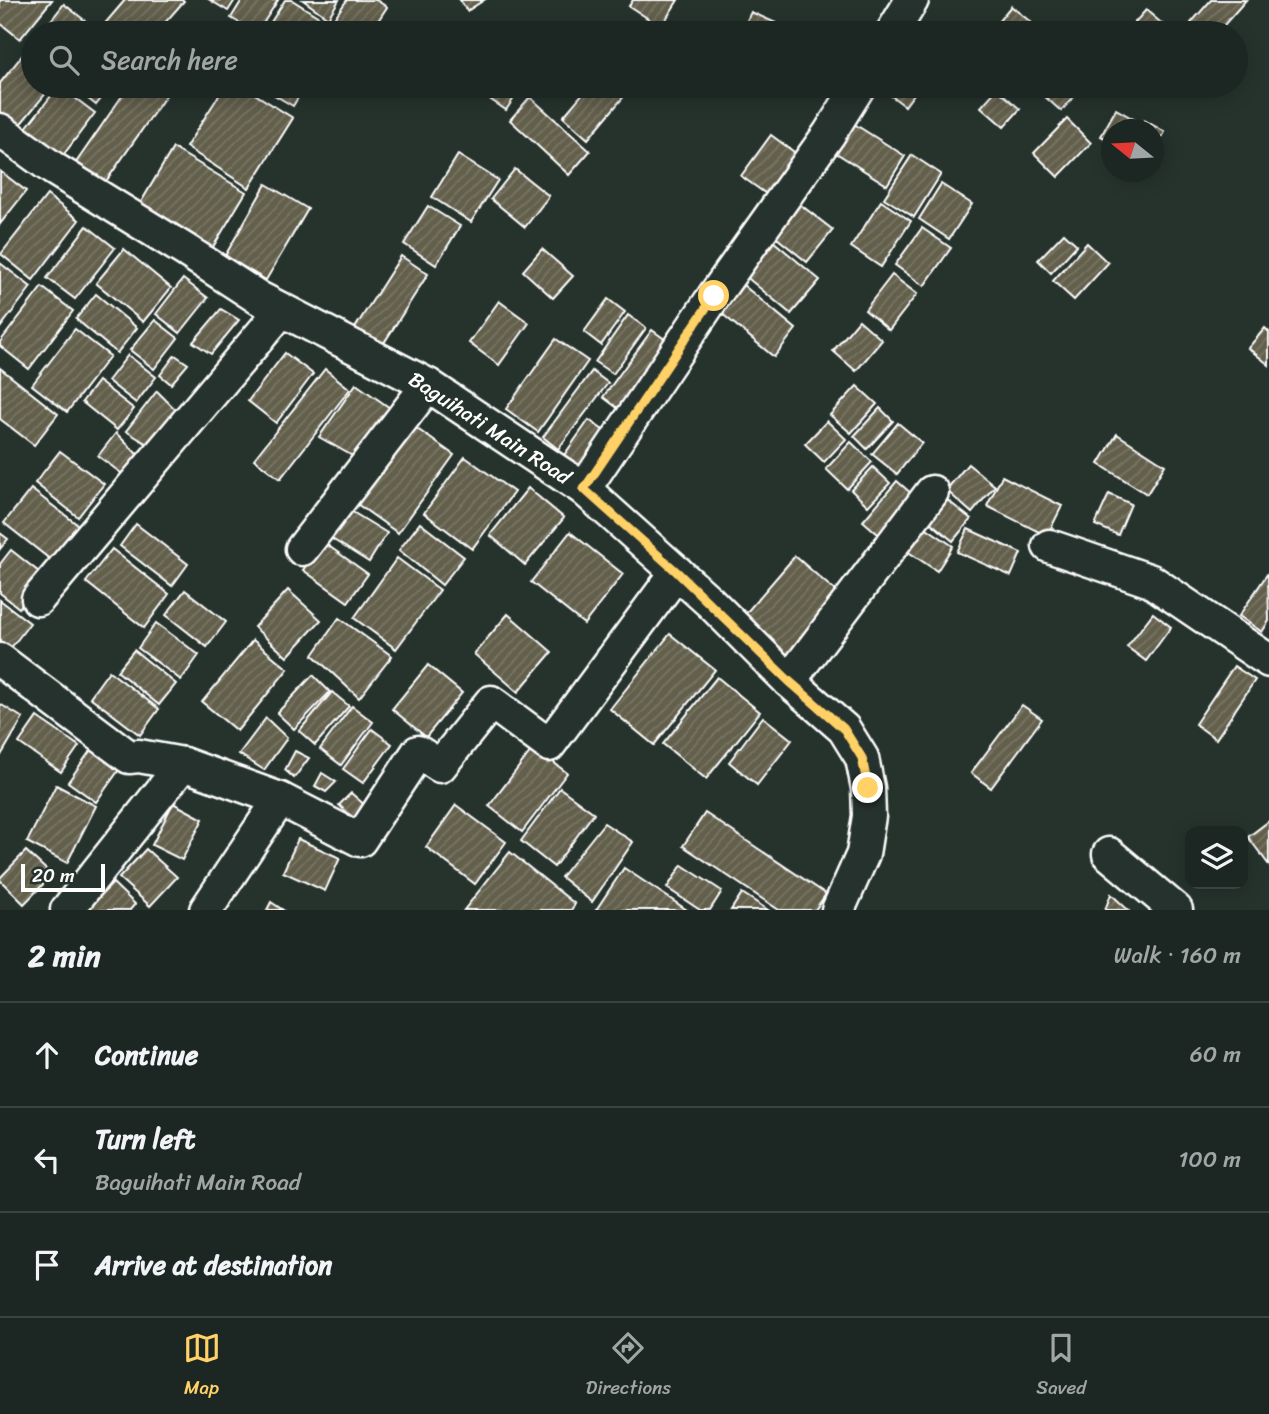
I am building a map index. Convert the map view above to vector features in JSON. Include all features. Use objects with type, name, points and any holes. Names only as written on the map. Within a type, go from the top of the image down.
[{"type":"street","points":[[899,21],[912,0]]},
{"type":"street","points":[[584,489],[714,296],[830,134],[852,98]]},
{"type":"street","name":"Baguihati Main Road","points":[[0,130],[54,169],[259,298],[428,385],[584,489],[677,572],[789,681],[844,729],[862,758],[868,788],[869,816],[863,854],[838,910]]},
{"type":"street","points":[[38,598],[281,311]]},
{"type":"street","points":[[302,550],[428,385]]},
{"type":"street","points":[[789,681],[932,492]]},
{"type":"street","points":[[1049,545],[1151,581],[1269,661]]},
{"type":"street","points":[[0,660],[129,757],[139,756],[183,764],[279,799],[360,840],[418,752],[440,766],[491,702],[549,745],[677,572]]},
{"type":"street","points":[[67,910],[183,764]]},
{"type":"street","points":[[206,910],[279,799]]},
{"type":"street","points":[[1109,854],[1176,910]]},
{"type":"building","points":[[0,0],[52,0],[35,21],[21,21],[20,39],[0,23]]},
{"type":"building","points":[[125,0],[184,1],[166,21],[107,21]]},
{"type":"building","points":[[210,0],[235,0],[228,11]]},
{"type":"building","points":[[242,0],[278,0],[265,21],[236,21],[231,18]]},
{"type":"building","points":[[285,0],[292,0],[325,21],[272,21]]},
{"type":"building","points":[[303,0],[339,0],[328,18]]},
{"type":"building","points":[[347,0],[376,0],[387,7],[378,21],[333,20]]},
{"type":"building","points":[[460,0],[484,0],[467,11]]},
{"type":"building","points":[[633,0],[678,0],[665,21],[652,21],[629,6]]},
{"type":"building","points":[[1211,0],[1246,0],[1228,21],[1193,21]]},
{"type":"building","points":[[64,4],[86,21],[51,21]]},
{"type":"building","points":[[1011,6],[1029,21],[999,21]]},
{"type":"building","points":[[1146,10],[1159,21],[1136,21]]},
{"type":"building","points":[[751,12],[772,21],[747,21]]},
{"type":"building","points":[[21,57],[21,98],[42,98],[18,127],[0,112],[0,83]]},
{"type":"building","points":[[50,98],[75,98],[95,113],[58,162],[22,133]]},
{"type":"building","points":[[87,98],[102,98],[96,105]]},
{"type":"building","points":[[121,98],[164,98],[102,187],[73,167]]},
{"type":"building","points":[[217,98],[261,98],[293,118],[249,188],[186,147]]},
{"type":"building","points":[[279,98],[298,98],[293,106]]},
{"type":"building","points":[[488,98],[514,98],[506,110]]},
{"type":"building","points":[[531,98],[590,151],[569,175],[510,120]]},
{"type":"building","points":[[579,98],[623,98],[588,139],[563,117]]},
{"type":"building","points":[[894,98],[911,98],[905,106]]},
{"type":"building","points":[[989,98],[1007,98],[1020,109],[1004,127],[981,107]]},
{"type":"building","points":[[1046,98],[1073,98],[1061,111]]},
{"type":"building","points":[[1116,109],[1133,119],[1110,119]]},
{"type":"building","points":[[1067,119],[1091,143],[1058,177],[1034,153]]},
{"type":"building","points":[[851,122],[905,156],[887,185],[833,151]]},
{"type":"building","points":[[771,135],[805,160],[776,201],[741,176]]},
{"type":"building","points":[[173,148],[246,192],[210,252],[137,209]]},
{"type":"building","points":[[458,155],[498,180],[471,222],[432,197]]},
{"type":"building","points":[[912,155],[941,174],[914,217],[884,198]]},
{"type":"building","points":[[515,169],[549,196],[525,227],[491,199]]},
{"type":"building","points":[[0,171],[26,191],[0,224]]},
{"type":"building","points":[[266,184],[308,209],[266,280],[225,256]]},
{"type":"building","points":[[941,184],[972,204],[949,239],[919,219]]},
{"type":"building","points":[[47,195],[79,220],[33,280],[1,254]]},
{"type":"building","points":[[881,201],[911,221],[881,267],[851,247]]},
{"type":"building","points":[[797,202],[833,230],[807,262],[772,234]]},
{"type":"building","points":[[428,206],[460,226],[436,265],[404,244]]},
{"type":"building","points":[[87,226],[115,248],[75,299],[47,278]]},
{"type":"building","points":[[922,228],[951,248],[924,286],[895,265]]},
{"type":"building","points":[[1064,233],[1077,245],[1051,273],[1038,260]]},
{"type":"building","points":[[773,241],[820,280],[791,314],[744,275]]},
{"type":"building","points":[[1087,243],[1108,263],[1074,300],[1053,281]]},
{"type":"building","points":[[124,249],[171,288],[143,322],[96,283]]},
{"type":"building","points":[[542,249],[573,276],[553,298],[523,271]]},
{"type":"building","points":[[401,256],[428,274],[382,346],[355,328]]},
{"type":"building","points":[[0,263],[31,287],[0,328]]},
{"type":"building","points":[[892,275],[917,294],[889,330],[865,310]]},
{"type":"building","points":[[183,279],[208,298],[180,333],[156,314]]},
{"type":"building","points":[[737,280],[796,329],[774,357],[714,307]]},
{"type":"building","points":[[42,287],[73,311],[29,369],[0,346],[0,342]]},
{"type":"building","points":[[96,294],[137,328],[117,353],[76,319]]},
{"type":"building","points":[[608,299],[625,312],[601,345],[584,332]]},
{"type":"building","points":[[499,301],[529,323],[499,365],[469,343]]},
{"type":"building","points":[[221,309],[239,320],[211,354],[193,342]]},
{"type":"building","points":[[628,315],[646,328],[613,374],[595,362]]},
{"type":"building","points":[[155,320],[178,338],[154,369],[130,350]]},
{"type":"building","points":[[859,320],[882,340],[856,371],[833,351]]},
{"type":"building","points":[[1265,328],[1269,332],[1269,365],[1248,348]]},
{"type":"building","points":[[75,329],[110,356],[67,412],[32,385]]},
{"type":"building","points":[[652,330],[673,345],[623,412],[603,397]]},
{"type":"building","points":[[556,339],[588,361],[538,432],[506,409]]},
{"type":"building","points":[[285,353],[313,374],[276,423],[248,401]]},
{"type":"building","points":[[128,355],[156,377],[136,403],[108,381]]},
{"type":"building","points":[[175,355],[188,364],[171,384],[160,375]]},
{"type":"building","points":[[0,368],[58,414],[34,445],[0,419]]},
{"type":"building","points":[[325,369],[350,389],[280,479],[254,459]]},
{"type":"building","points":[[592,371],[608,383],[558,449],[543,437]]},
{"type":"building","points":[[98,381],[134,409],[117,430],[82,402]]},
{"type":"building","points":[[356,384],[390,408],[356,458],[319,437]]},
{"type":"building","points":[[857,386],[877,404],[851,433],[830,415]]},
{"type":"building","points":[[157,391],[180,414],[149,445],[126,431]]},
{"type":"building","points":[[880,408],[893,421],[867,449],[854,436]]},
{"type":"building","points":[[589,420],[614,438],[587,477],[562,458]]},
{"type":"building","points":[[406,421],[454,455],[398,533],[350,499]]},
{"type":"building","points":[[827,421],[846,439],[824,462],[805,444]]},
{"type":"building","points":[[898,423],[922,443],[897,474],[872,454]]},
{"type":"building","points":[[116,433],[141,458],[125,476],[98,456]]},
{"type":"building","points":[[1117,434],[1165,465],[1147,494],[1099,464]]},
{"type":"building","points":[[851,442],[872,462],[847,489],[826,469]]},
{"type":"building","points":[[60,451],[104,484],[78,517],[35,483]]},
{"type":"building","points":[[465,457],[514,492],[472,549],[424,513]]},
{"type":"building","points":[[968,464],[995,486],[972,513],[946,490]]},
{"type":"building","points":[[873,467],[890,483],[868,506],[851,490]]},
{"type":"building","points":[[1002,476],[1062,506],[1047,536],[987,506]]},
{"type":"building","points":[[897,481],[920,501],[886,541],[863,521]]},
{"type":"building","points":[[528,488],[564,518],[525,565],[490,535]]},
{"type":"building","points":[[31,489],[78,525],[51,560],[4,523]]},
{"type":"building","points":[[1109,494],[1131,504],[1118,535],[1095,525]]},
{"type":"building","points":[[941,495],[971,519],[953,541],[924,517]]},
{"type":"building","points":[[341,505],[387,533],[369,562],[324,534]]},
{"type":"building","points":[[918,522],[953,546],[937,571],[901,547]]},
{"type":"building","points":[[420,523],[464,557],[442,585],[399,550]]},
{"type":"building","points":[[136,524],[188,564],[172,586],[120,546]]},
{"type":"building","points":[[968,529],[1021,553],[1011,576],[957,552]]},
{"type":"building","points":[[570,532],[623,574],[584,624],[531,582]]},
{"type":"building","points":[[0,533],[8,539],[0,549]]},
{"type":"building","points":[[323,542],[368,574],[348,602],[303,570]]},
{"type":"building","points":[[112,549],[169,594],[144,628],[86,582]]},
{"type":"building","points":[[11,550],[44,576],[19,608],[0,593],[0,564]]},
{"type":"building","points":[[795,556],[840,595],[787,658],[741,619]]},
{"type":"building","points":[[397,558],[440,590],[396,649],[354,618]]},
{"type":"building","points":[[1268,573],[1269,621],[1262,632],[1239,616]]},
{"type":"building","points":[[185,590],[226,622],[207,647],[166,615]]},
{"type":"building","points":[[288,590],[321,620],[287,657],[254,627]]},
{"type":"building","points":[[0,600],[30,623],[4,657],[0,653]]},
{"type":"building","points":[[1153,613],[1171,627],[1146,661],[1127,647]]},
{"type":"building","points":[[508,614],[552,652],[518,692],[474,654]]},
{"type":"building","points":[[339,618],[392,656],[359,698],[313,655]]},
{"type":"building","points":[[156,623],[199,655],[181,680],[138,648]]},
{"type":"building","points":[[670,634],[715,670],[654,745],[610,709]]},
{"type":"building","points":[[253,640],[288,669],[237,731],[202,702]]},
{"type":"building","points":[[134,650],[176,684],[159,705],[117,671]]},
{"type":"building","points":[[428,665],[462,693],[426,737],[392,709]]},
{"type":"building","points":[[1234,666],[1255,680],[1216,739],[1195,724]]},
{"type":"building","points":[[109,671],[159,709],[140,735],[90,697]]},
{"type":"building","points":[[313,675],[330,692],[294,729],[277,713]]},
{"type":"building","points":[[717,677],[760,712],[706,779],[663,744]]},
{"type":"building","points":[[332,692],[349,706],[315,745],[299,731]]},
{"type":"building","points":[[0,704],[23,718],[0,757]]},
{"type":"building","points":[[1022,705],[1042,719],[991,788],[971,773]]},
{"type":"building","points":[[352,706],[373,722],[341,765],[320,749]]},
{"type":"building","points":[[37,717],[79,746],[61,772],[19,743]]},
{"type":"building","points":[[763,717],[792,740],[757,785],[729,762]]},
{"type":"building","points":[[266,718],[287,738],[264,770],[239,754]]},
{"type":"building","points":[[372,729],[392,744],[363,783],[343,769]]},
{"type":"building","points":[[93,747],[121,767],[96,802],[68,782]]},
{"type":"building","points":[[534,747],[567,773],[522,832],[489,806]]},
{"type":"building","points":[[295,751],[309,758],[294,778],[285,770]]},
{"type":"building","points":[[322,773],[336,782],[326,792],[315,786]]},
{"type":"building","points":[[56,785],[96,806],[67,863],[27,842]]},
{"type":"building","points":[[560,788],[594,813],[554,867],[521,841]]},
{"type":"building","points":[[351,793],[367,807],[354,819],[339,805]]},
{"type":"building","points":[[173,803],[203,819],[182,860],[152,845]]},
{"type":"building","points":[[456,805],[506,842],[475,884],[426,847]]},
{"type":"building","points":[[705,813],[826,894],[815,910],[779,910],[683,846]]},
{"type":"building","points":[[1269,821],[1269,865],[1248,837]]},
{"type":"building","points":[[604,823],[633,842],[592,902],[561,877]]},
{"type":"building","points":[[298,839],[340,858],[325,891],[283,872]]},
{"type":"building","points":[[146,849],[177,877],[150,906],[119,878]]},
{"type":"building","points":[[26,851],[52,875],[24,904],[0,878]]},
{"type":"building","points":[[510,852],[575,904],[571,910],[464,910]]},
{"type":"building","points":[[682,865],[722,891],[710,910],[700,910],[667,888]]},
{"type":"building","points":[[624,868],[687,910],[596,910]]},
{"type":"building","points":[[113,883],[135,904],[130,910],[86,910]]},
{"type":"building","points":[[742,893],[768,910],[731,910]]},
{"type":"building","points":[[1111,894],[1128,910],[1105,910]]},
{"type":"building","points":[[271,902],[283,910],[267,910]]},
{"type":"route","points":[[714,296],[584,489],[710,602],[789,681],[844,729],[862,758],[868,788]]}]
